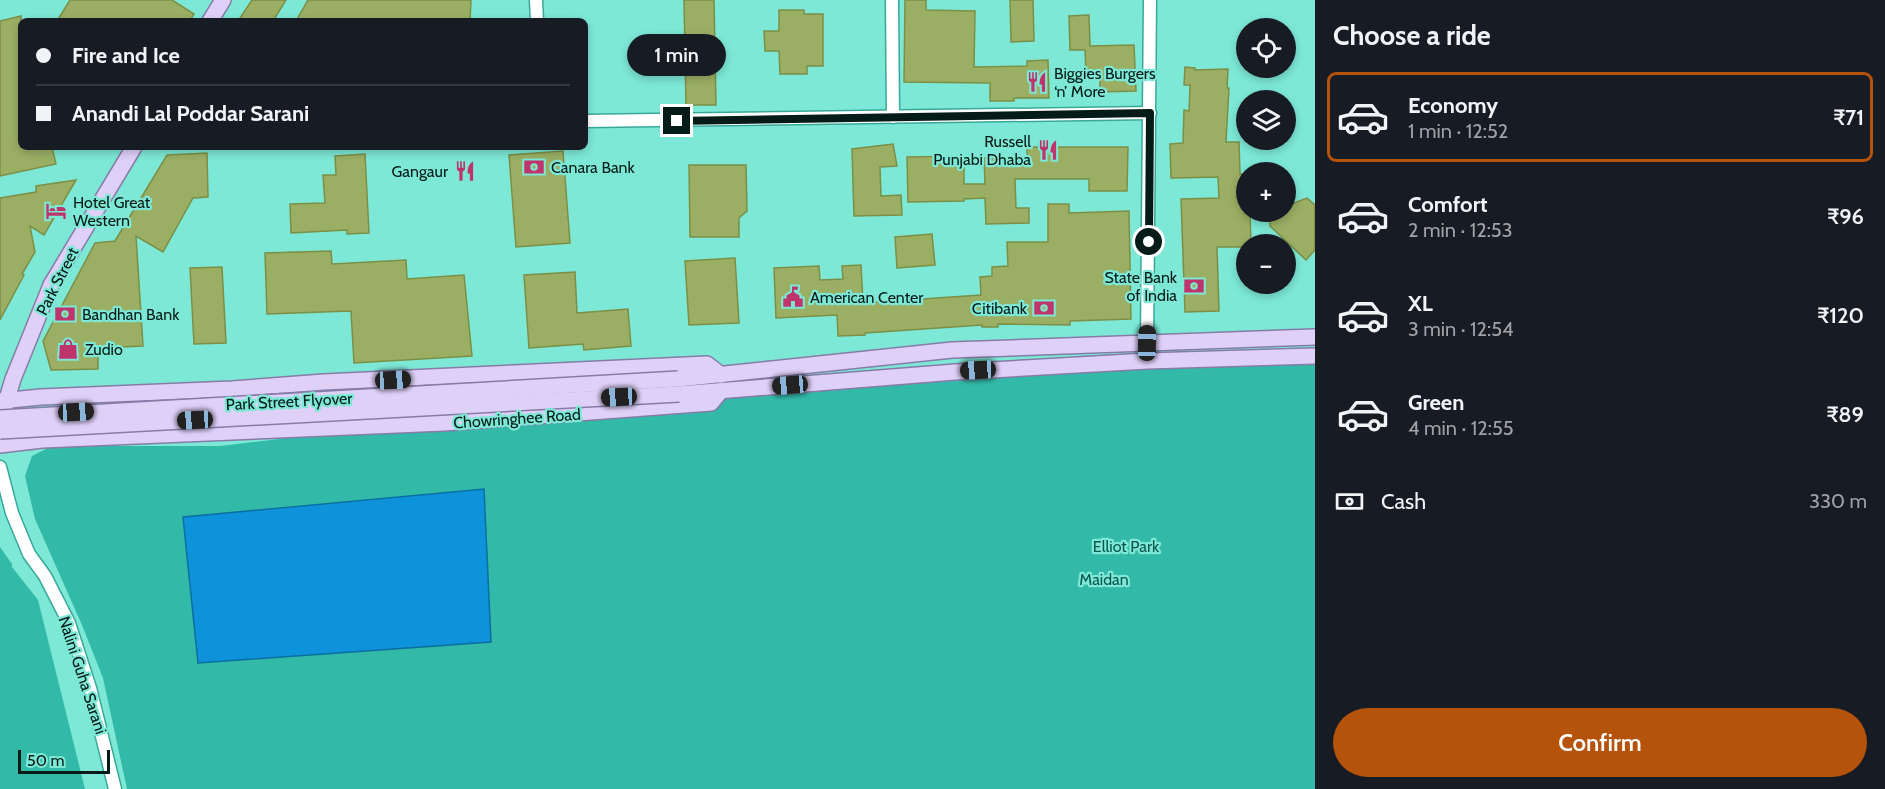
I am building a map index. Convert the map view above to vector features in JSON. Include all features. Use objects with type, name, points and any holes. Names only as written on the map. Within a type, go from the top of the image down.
[{"type":"main road","points":[[212,18],[223,0]]},
{"type":"main road","name":"Park Street","points":[[0,424],[3,400],[51,285],[132,150]]},
{"type":"main road","points":[[3,400],[706,364],[721,375],[952,350],[1315,337]]},
{"type":"main road","points":[[1116,344],[1116,363]]},
{"type":"main road","name":"Chowringhee Road","points":[[0,445],[42,440],[444,423],[711,404],[721,391],[955,372],[1116,363],[1315,356]]},
{"type":"main road","name":"Park Street Flyover","points":[[0,431],[679,386],[721,375]]},
{"type":"main road","points":[[323,428],[313,418],[310,405],[314,392],[324,382]]},
{"type":"main road","name":"Park Street Flyover","points":[[0,418],[679,386],[721,391]]},
{"type":"street","points":[[536,0],[537,18]]},
{"type":"street","points":[[892,0],[893,117]]},
{"type":"street","points":[[1147,343],[1150,0]]},
{"type":"street","points":[[588,122],[1150,113]]},
{"type":"street","name":"Nalini Guha Sarani","points":[[0,467],[12,513],[29,554],[45,576],[69,623],[90,688],[115,789]]},
{"type":"green space","name":"Maidan","points":[[1315,363],[1315,789],[127,789],[103,678],[35,519],[25,476],[32,456],[50,447],[58,446],[220,446],[524,410],[935,374]]},
{"type":"green space","points":[[0,547],[12,567],[38,600],[85,789],[0,789]]},
{"type":"water","points":[[484,489],[491,642],[198,663],[183,517]]},
{"type":"building","points":[[70,0],[172,0],[194,14],[192,18],[59,18]]},
{"type":"building","points":[[252,0],[286,0],[275,18],[240,18]]},
{"type":"building","points":[[308,0],[471,0],[470,18],[298,18]]},
{"type":"building","points":[[684,0],[714,0],[716,105],[686,105]]},
{"type":"building","points":[[905,0],[926,0],[926,10],[975,11],[974,67],[1027,66],[1027,61],[1048,60],[1049,98],[990,101],[990,83],[904,82]]},
{"type":"building","points":[[1010,0],[1033,0],[1034,41],[1011,42]]},
{"type":"building","points":[[779,10],[804,10],[804,14],[823,14],[823,66],[807,66],[807,74],[780,74],[779,51],[765,51],[764,31],[779,31]]},
{"type":"building","points":[[1089,15],[1090,46],[1134,45],[1136,91],[1100,92],[1100,74],[1086,74],[1085,50],[1070,50],[1069,16]]},
{"type":"building","points":[[21,16],[18,18],[18,150],[53,150],[56,164],[0,176],[0,21]]},
{"type":"building","points":[[1185,67],[1195,68],[1195,70],[1228,69],[1226,142],[1236,142],[1236,150],[1239,150],[1240,162],[1236,162],[1236,222],[1250,222],[1251,234],[1236,234],[1236,247],[1217,247],[1219,311],[1185,312],[1181,199],[1219,198],[1218,177],[1171,178],[1170,144],[1183,143],[1184,110],[1189,111],[1190,85],[1184,85]]},
{"type":"building","points":[[893,144],[897,166],[880,167],[881,196],[901,195],[902,215],[854,216],[852,149]]},
{"type":"building","points":[[1027,147],[1128,147],[1127,191],[1089,191],[1089,179],[1015,179],[1016,208],[1029,208],[1029,223],[986,224],[985,198],[964,199],[964,201],[908,202],[907,157],[964,156],[964,184],[985,184],[984,158],[1027,157]]},
{"type":"building","points":[[563,151],[570,243],[516,247],[509,155]]},
{"type":"building","points":[[207,153],[208,197],[193,198],[163,252],[136,236],[143,346],[98,348],[98,369],[51,370],[43,341],[95,243],[115,241],[167,155]]},
{"type":"building","points":[[365,154],[369,233],[347,234],[347,230],[291,233],[290,204],[325,203],[323,175],[336,175],[335,156]]},
{"type":"building","points":[[689,165],[746,165],[747,211],[739,218],[739,237],[690,237]]},
{"type":"building","points":[[76,180],[44,235],[30,226],[35,252],[0,320],[0,198],[36,192],[36,186]]},
{"type":"building","points":[[1307,198],[1315,205],[1315,250],[1306,260],[1296,251],[1296,234],[1278,234],[1270,226],[1270,222],[1296,222],[1296,202]]},
{"type":"building","points":[[1048,204],[1069,204],[1069,213],[1129,211],[1131,319],[1070,321],[1070,325],[998,324],[998,327],[982,327],[982,325],[838,336],[837,315],[776,318],[774,268],[819,266],[820,280],[843,279],[842,266],[861,265],[863,303],[981,295],[980,277],[992,276],[992,267],[1008,266],[1007,242],[1048,242]]},
{"type":"building","points":[[932,234],[935,265],[897,268],[895,237]]},
{"type":"building","points":[[331,251],[332,264],[406,260],[407,279],[464,275],[472,356],[354,363],[351,311],[267,314],[265,253]]},
{"type":"building","points":[[735,258],[739,323],[689,325],[685,261]]},
{"type":"building","points":[[222,267],[226,343],[194,344],[190,268]]},
{"type":"building","points":[[575,272],[577,313],[628,309],[631,346],[584,350],[583,344],[529,348],[524,275]]},
{"type":"place","name":"Biggies Burgers ‘n’ More","points":[[1037,82]]},
{"type":"place","name":"Russell Punjabi Dhaba","points":[[1048,150]]},
{"type":"place","name":"Canara Bank","points":[[534,167]]},
{"type":"place","name":"Gangaur","points":[[465,171]]},
{"type":"place","name":"Hotel Great Western","points":[[56,211]]},
{"type":"place","name":"State Bank of India","points":[[1194,286]]},
{"type":"place","name":"American Center","points":[[793,297]]},
{"type":"place","name":"Citibank","points":[[1044,308]]},
{"type":"place","name":"Bandhan Bank","points":[[65,314]]},
{"type":"place","name":"Zudio","points":[[68,349]]},
{"type":"route","points":[[677,121],[1150,113],[1149,242]]},
{"type":"park label","name":"Elliot Park","points":[[1126,546]]}]
